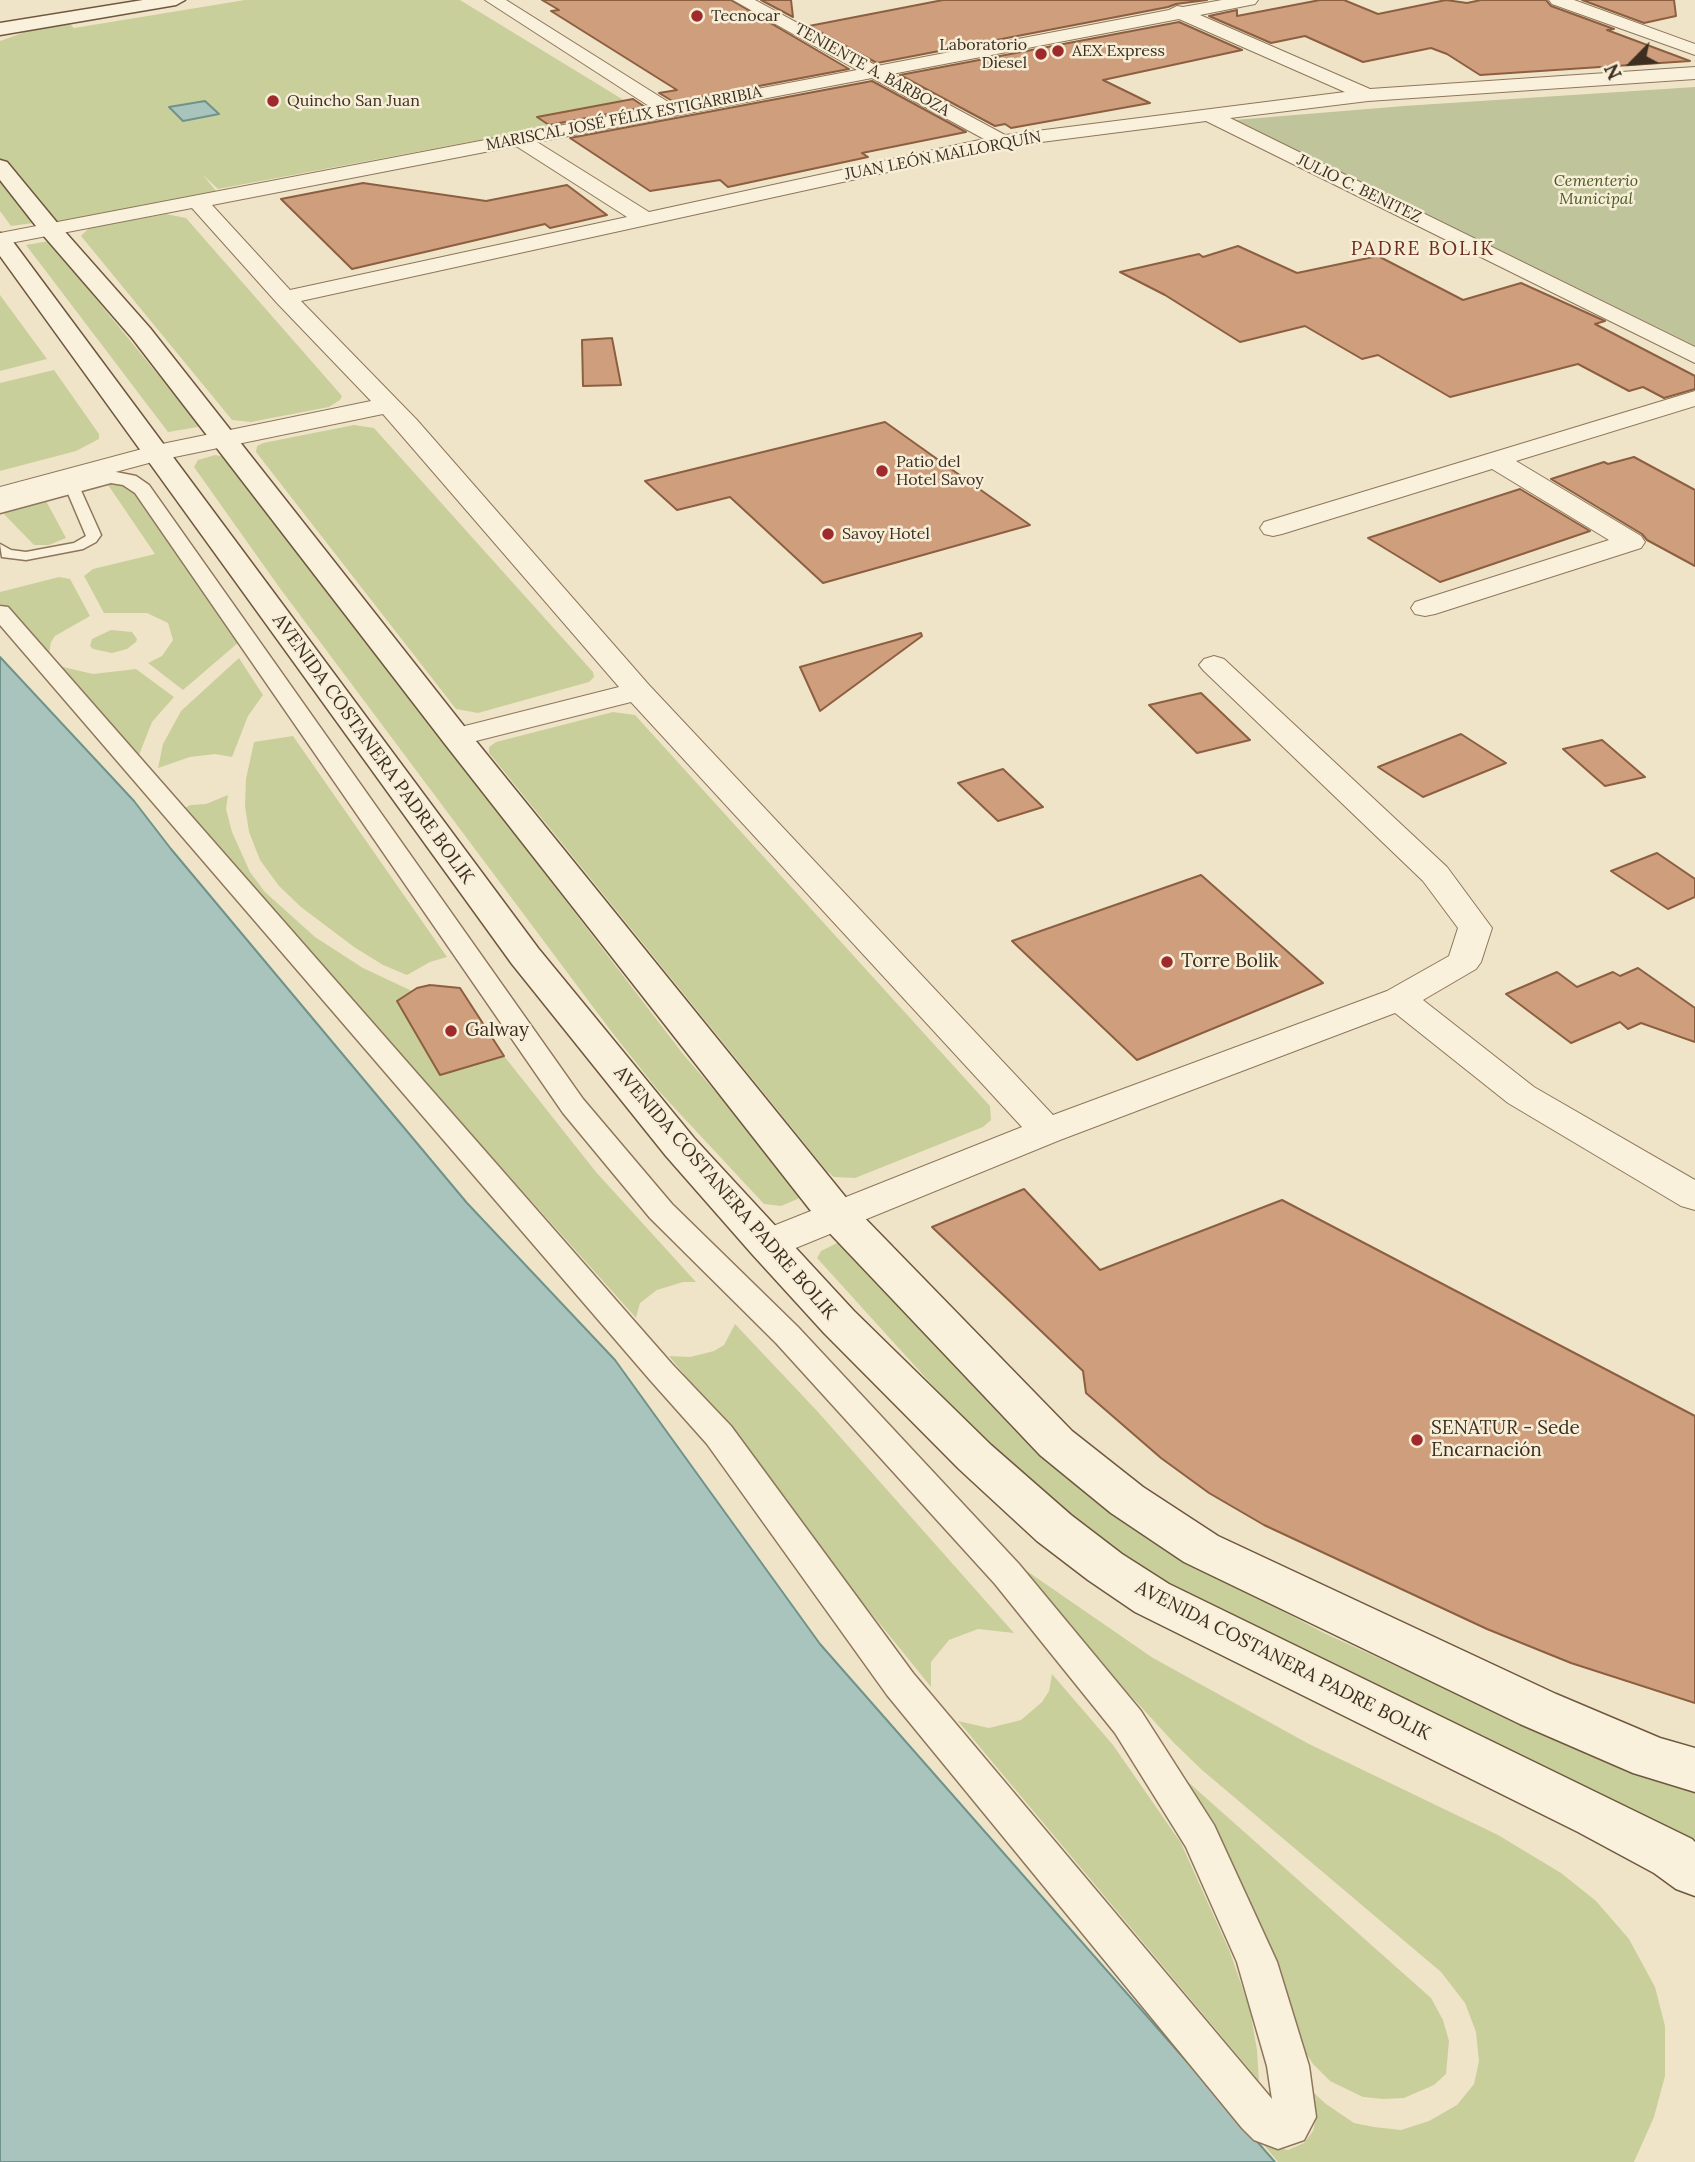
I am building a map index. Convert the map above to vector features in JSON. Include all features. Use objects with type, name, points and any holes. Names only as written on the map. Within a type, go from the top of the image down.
[{"type":"main road","points":[[0,29],[176,0]]},
{"type":"main road","points":[[0,41],[64,18]]},
{"type":"main road","points":[[0,166],[51,230],[141,333],[456,737],[837,1215],[1056,1443],[1127,1500],[1190,1542],[1538,1709],[1651,1757],[1695,1770]]},
{"type":"main road","name":"AVENIDA COSTANERA PADRE BOLIK","points":[[0,239],[525,956],[680,1147],[767,1244],[839,1322],[975,1457],[1054,1528],[1152,1598],[1597,1816],[1673,1856],[1695,1872]]},
{"type":"street","points":[[494,0],[668,110]]},
{"type":"street","name":"TENIENTE A. BARBOZA","points":[[742,0],[1002,141]]},
{"type":"street","points":[[1152,0],[1368,95]]},
{"type":"street","name":"MARISCAL JOSÉ FÉLIX ESTIGARRIBIA","points":[[0,239],[1249,0]]},
{"type":"street","points":[[1558,0],[1695,50]]},
{"type":"street","name":"JUAN LEÓN MALLORQUÍN","points":[[285,298],[1002,141],[1368,95],[1695,73]]},
{"type":"street","name":"JULIO C. BENITEZ","points":[[1211,116],[1695,356]]},
{"type":"street","points":[[517,139],[645,219]]},
{"type":"street","points":[[197,201],[285,298],[389,405],[638,691],[1046,1131]]},
{"type":"street","points":[[1273,528],[1695,398]]},
{"type":"street","points":[[0,507],[157,453],[389,405]]},
{"type":"street","points":[[1425,608],[1631,542],[1497,461]]},
{"type":"street","points":[[0,495],[111,477],[129,480],[142,489],[573,1106],[662,1211],[787,1335],[1007,1574],[1128,1722],[1200,1837],[1257,1962],[1288,2066],[1295,2117],[1289,2125],[1278,2128],[1269,2125],[1256,2114],[900,1684],[719,1435],[0,612]]},
{"type":"street","points":[[767,1244],[1046,1131],[1399,999],[1464,962],[1475,928],[1435,874],[1214,665]]},
{"type":"street","points":[[456,737],[638,691]]},
{"type":"street","points":[[1399,999],[1521,1095],[1695,1197]]},
{"type":"lane","points":[[0,548],[13,556],[33,555],[79,546],[91,540],[94,535],[71,482]]},
{"type":"green space","points":[[245,0],[460,0],[640,110],[218,189],[203,175],[221,197],[51,230],[0,166],[0,41],[64,18],[74,28]]},
{"type":"green space","name":"Cementerio Municipal","points":[[1695,87],[1695,348],[1234,120],[1404,106]]},
{"type":"green space","points":[[0,175],[34,223],[11,226],[0,211]]},
{"type":"green space","points":[[166,214],[186,218],[342,396],[340,400],[329,407],[251,422],[232,420],[81,236],[89,228]]},
{"type":"green space","points":[[49,241],[198,427],[168,432],[26,245]]},
{"type":"green space","points":[[0,295],[47,359],[0,371]]},
{"type":"green space","points":[[54,370],[99,434],[99,439],[76,451],[0,471],[0,383]]},
{"type":"green space","points":[[354,425],[374,428],[593,672],[594,677],[589,682],[478,713],[456,709],[256,452],[257,446],[263,443]]},
{"type":"green space","points":[[215,455],[226,457],[683,1054],[802,1192],[802,1197],[781,1206],[764,1204],[656,1088],[279,587],[194,467],[198,460]]},
{"type":"green space","points":[[113,481],[131,487],[239,642],[183,690],[148,663],[162,656],[173,640],[168,623],[147,613],[104,613],[84,576],[93,569],[155,554],[106,482]]},
{"type":"green space","points":[[45,499],[66,538],[49,545],[34,545],[1,511]]},
{"type":"green space","points":[[59,577],[70,579],[90,616],[55,636],[49,654],[45,655],[0,604],[0,592]]},
{"type":"green space","points":[[111,630],[132,632],[136,642],[127,649],[112,653],[90,646],[92,639]]},
{"type":"green space","points":[[239,658],[263,695],[248,716],[232,757],[215,754],[190,757],[158,768],[163,744],[181,711]]},
{"type":"green space","points":[[59,666],[93,674],[136,669],[174,697],[152,722],[137,760]]},
{"type":"green space","points":[[613,712],[635,715],[990,1106],[991,1120],[983,1127],[855,1178],[834,1177],[826,1170],[489,753],[489,747],[496,742]]},
{"type":"green space","points":[[293,736],[447,957],[430,962],[407,975],[383,965],[301,907],[279,886],[260,860],[249,832],[245,806],[246,779],[254,742]]},
{"type":"green space","points":[[228,795],[226,809],[232,832],[250,872],[265,892],[315,937],[363,968],[412,991],[402,1001],[440,1075],[504,1056],[596,1172],[696,1282],[683,1282],[657,1290],[640,1303],[636,1318],[182,810],[190,805],[206,804]]},
{"type":"green space","points":[[841,1241],[1193,1564],[1326,1634],[1570,1745],[1695,1787],[1695,1853],[1167,1589],[1087,1531],[1030,1483],[934,1387],[817,1258],[821,1251]]},
{"type":"green space","points":[[735,1324],[818,1412],[1014,1633],[978,1629],[949,1640],[931,1662],[931,1687],[854,1592],[785,1497],[669,1356],[690,1357],[714,1351],[724,1345]]},
{"type":"green space","points":[[1021,1567],[1153,1658],[1309,1744],[1498,1835],[1561,1873],[1596,1901],[1629,1939],[1655,1987],[1665,2026],[1665,2076],[1654,2117],[1634,2162],[1278,2162],[1263,2144],[1288,2150],[1304,2143],[1313,2131],[1317,2114],[1303,2083],[1326,2104],[1354,2123],[1374,2127],[1401,2130],[1429,2121],[1457,2105],[1474,2084],[1479,2061],[1476,2032],[1465,2003],[1441,1972],[1202,1770],[1174,1743],[1100,1662]]},
{"type":"green space","points":[[1052,1674],[1113,1745],[1181,1843],[1230,1952],[1250,2010],[1259,2081],[958,1721],[989,1728],[1021,1720],[1042,1702],[1049,1691]]},
{"type":"green space","points":[[1178,1773],[1431,1998],[1443,2020],[1449,2041],[1446,2074],[1434,2085],[1404,2098],[1363,2097],[1330,2081],[1313,2064],[1300,2044]]},
{"type":"water","points":[[205,101],[219,114],[183,121],[169,107]]},
{"type":"water","points":[[0,657],[134,801],[171,849],[467,1203],[615,1360],[820,1644],[1275,2162],[0,2162]]},
{"type":"building","points":[[542,0],[731,0],[849,69],[674,102],[659,93],[677,90],[551,11],[559,10]]},
{"type":"building","points":[[761,0],[791,0],[793,17]]},
{"type":"building","points":[[943,0],[1207,0],[877,63],[809,26]]},
{"type":"building","points":[[1320,0],[1344,0],[1378,14],[1446,0],[1467,3],[1481,0],[1546,0],[1551,6],[1614,29],[1607,30],[1690,61],[1480,75],[1447,54],[1431,48],[1363,62],[1305,36],[1271,43],[1209,16],[1237,10],[1237,16]]},
{"type":"building","points":[[1582,0],[1674,0],[1676,16],[1644,23]]},
{"type":"building","points":[[1179,22],[1242,50],[1103,80],[1150,103],[1011,128],[1005,124],[995,126],[900,75]]},
{"type":"building","points":[[872,81],[966,132],[862,153],[868,157],[728,187],[720,180],[650,191],[570,138]]},
{"type":"building","points":[[633,99],[645,107],[549,125],[537,117]]},
{"type":"building","points":[[363,183],[486,201],[567,185],[607,215],[550,228],[545,224],[352,269],[281,199]]},
{"type":"building","points":[[1238,246],[1297,273],[1378,256],[1463,300],[1521,283],[1605,321],[1595,324],[1695,376],[1695,389],[1664,398],[1643,387],[1629,391],[1578,364],[1450,397],[1378,355],[1362,359],[1305,326],[1240,342],[1165,295],[1120,272],[1199,254],[1203,257]]},
{"type":"building","points":[[612,338],[621,385],[583,386],[582,340]]},
{"type":"building","points":[[885,422],[1030,525],[823,583],[730,497],[677,510],[645,481]]},
{"type":"building","points":[[1634,457],[1695,490],[1695,566],[1647,540],[1642,534],[1551,479],[1604,462],[1608,464]]},
{"type":"building","points":[[1520,489],[1590,531],[1440,582],[1368,538]]},
{"type":"building","points":[[921,633],[922,636],[820,711],[800,667]]},
{"type":"building","points":[[1201,693],[1250,740],[1197,753],[1149,705]]},
{"type":"building","points":[[1461,734],[1506,763],[1423,797],[1378,767]]},
{"type":"building","points":[[1602,740],[1645,777],[1605,786],[1563,749]]},
{"type":"building","points":[[1003,769],[1043,807],[998,821],[958,783]]},
{"type":"building","points":[[1657,853],[1695,879],[1695,897],[1668,909],[1611,871]]},
{"type":"building","name":"Torre Bolik","points":[[1201,875],[1323,983],[1137,1060],[1012,941]]},
{"type":"building","points":[[1638,968],[1695,1008],[1695,1042],[1641,1023],[1628,1029],[1620,1022],[1571,1043],[1506,994],[1557,972],[1577,987],[1613,972],[1620,976]]},
{"type":"building","name":"Galway","points":[[430,985],[460,988],[504,1056],[440,1075],[397,1001],[417,988]]},
{"type":"building","name":"SENATUR - Sede Encarnación","points":[[1024,1189],[1100,1270],[1282,1200],[1695,1416],[1695,1703],[1571,1663],[1487,1629],[1264,1525],[1209,1493],[1161,1458],[1086,1393],[1083,1371],[932,1227]]},
{"type":"place","name":"Tecnocar","points":[[697,16]]},
{"type":"place","name":"AEX Express","points":[[1058,51]]},
{"type":"place","name":"Laboratorio Diesel","points":[[1041,54]]},
{"type":"place","name":"Quincho San Juan","points":[[273,101]]},
{"type":"place","name":"Patio del Hotel Savoy","points":[[882,471]]},
{"type":"place","name":"Savoy Hotel","points":[[828,534]]},
{"type":"place","name":"Torre Bolik","points":[[1167,962]]},
{"type":"place","name":"Galway","points":[[451,1031]]},
{"type":"place","name":"SENATUR - Sede Encarnación","points":[[1417,1440]]},
{"type":"district","name":"PADRE BOLIK","points":[[1423,250]]}]
